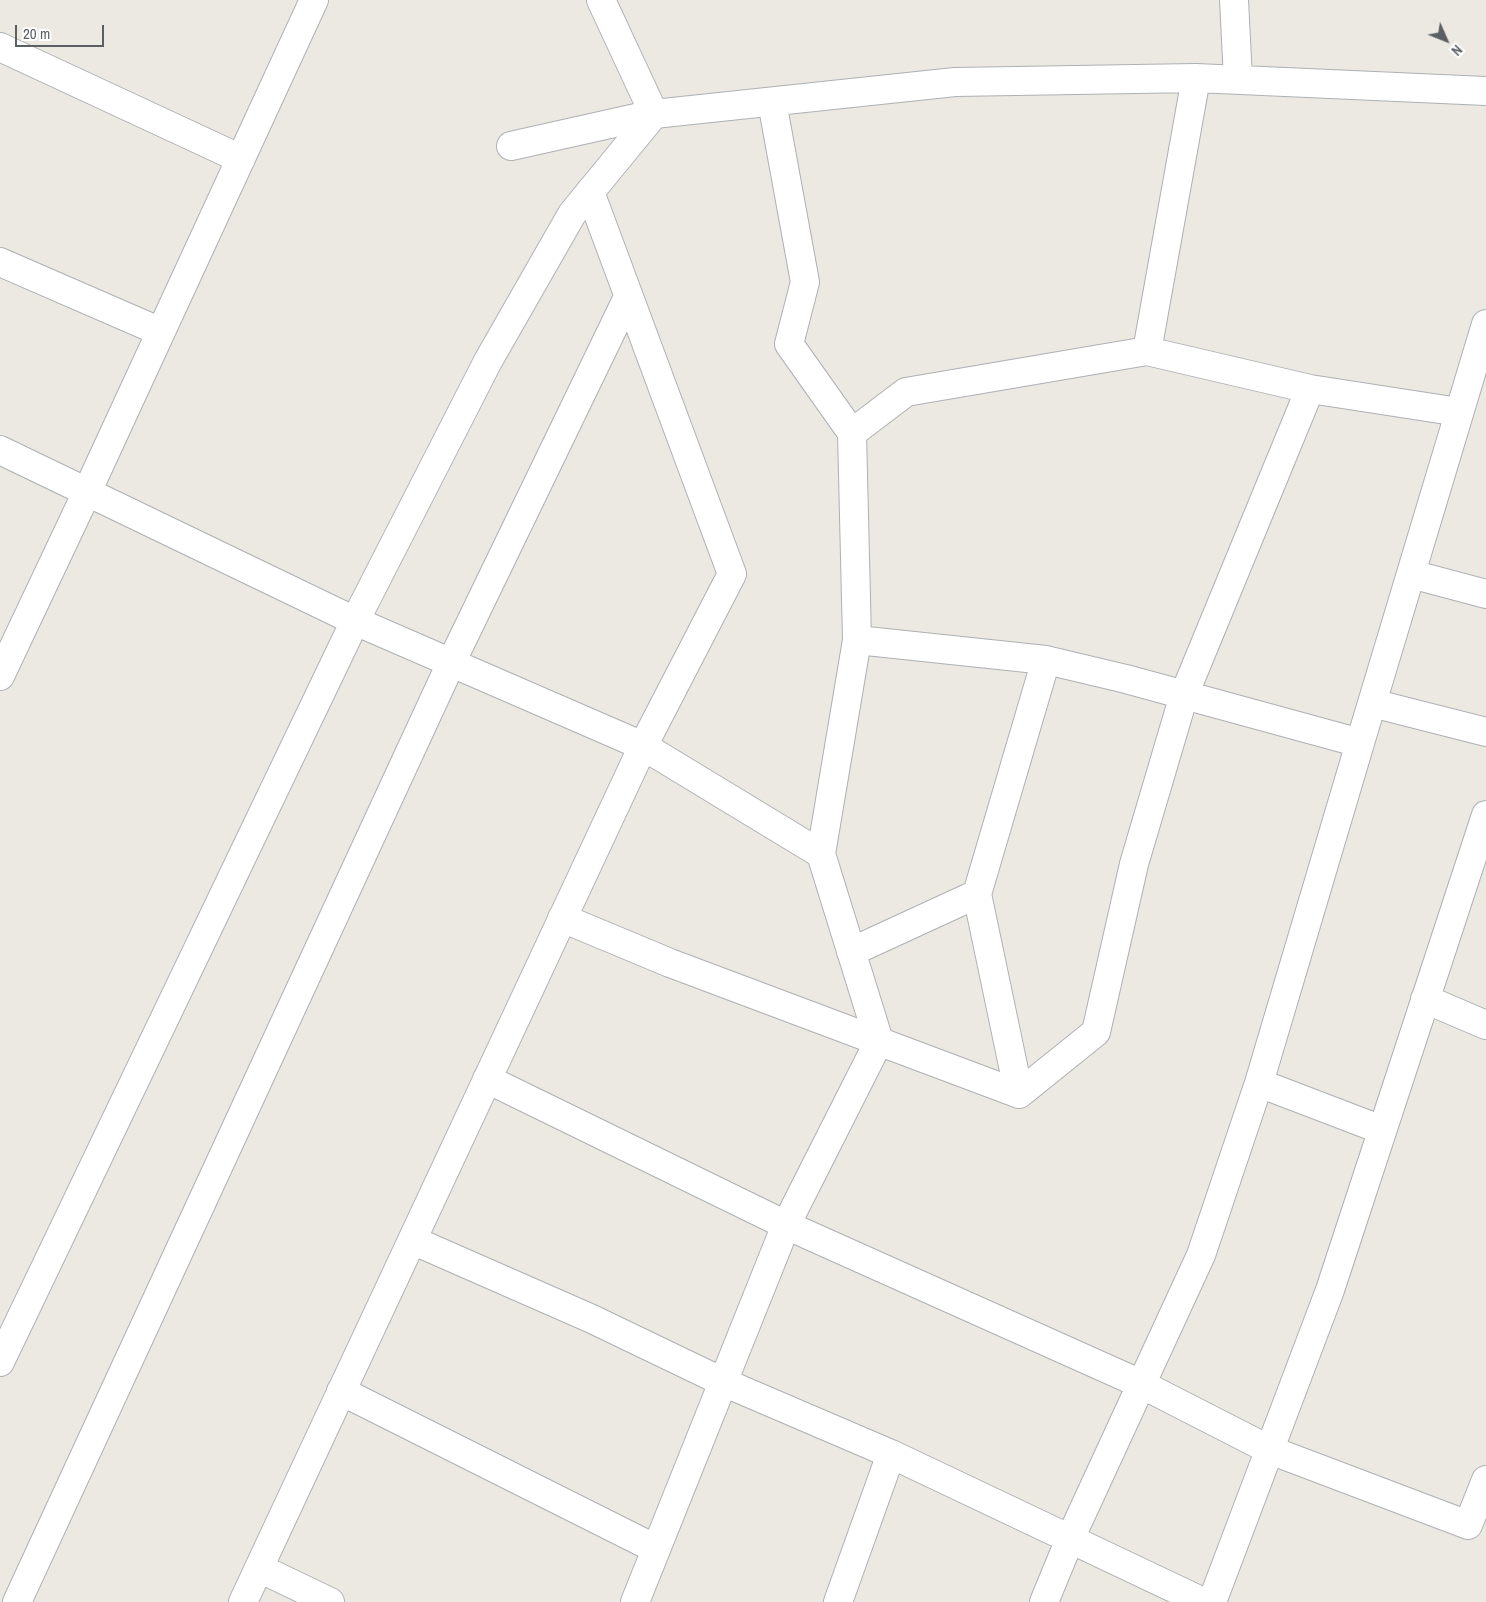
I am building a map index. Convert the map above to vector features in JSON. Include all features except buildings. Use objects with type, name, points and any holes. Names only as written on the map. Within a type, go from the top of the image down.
[{"type":"street","points":[[601,0],[654,114]]},
{"type":"street","points":[[1234,0],[1238,79]]},
{"type":"street","points":[[0,676],[7,643],[87,492],[241,159],[305,3]]},
{"type":"street","points":[[0,47],[241,159]]},
{"type":"street","points":[[511,146],[654,114],[955,82],[1196,78],[1486,91]]},
{"type":"street","points":[[1147,350],[1196,78]]},
{"type":"street","points":[[635,1602],[786,1225],[879,1041],[821,854],[857,640],[852,433],[788,344],[805,282],[772,102]]},
{"type":"street","points":[[0,1362],[355,621],[488,361],[572,214],[654,114]]},
{"type":"street","points":[[243,1602],[643,746],[732,574],[590,192]]},
{"type":"street","points":[[0,262],[161,332]]},
{"type":"street","points":[[17,1602],[451,663],[628,297]]},
{"type":"street","points":[[1044,1602],[1070,1539],[1201,1255],[1259,1083],[1486,324]]},
{"type":"street","points":[[852,433],[906,392],[1147,350],[1310,388],[1459,412]]},
{"type":"street","points":[[1019,1094],[1096,1032],[1134,864],[1184,695],[1310,388]]},
{"type":"street","points":[[0,450],[355,621],[643,746],[821,854]]},
{"type":"street","points":[[1410,574],[1486,594]]},
{"type":"street","points":[[857,640],[1046,660],[1126,679],[1360,743]]},
{"type":"street","points":[[1019,1094],[976,894],[1046,660]]},
{"type":"street","points":[[1372,703],[1486,732]]},
{"type":"street","points":[[1212,1602],[1330,1290],[1486,815]]},
{"type":"street","points":[[851,952],[976,894]]},
{"type":"street","points":[[562,918],[670,963],[1019,1094]]},
{"type":"street","points":[[1425,999],[1486,1025]]},
{"type":"street","points":[[487,1079],[786,1225],[1141,1384],[1270,1450],[1468,1525],[1486,1480]]},
{"type":"street","points":[[1259,1083],[1382,1130]]},
{"type":"street","points":[[412,1240],[592,1319],[723,1382],[891,1454],[1203,1602]]},
{"type":"street","points":[[341,1391],[656,1550]]},
{"type":"street","points":[[838,1602],[891,1454]]},
{"type":"street","points":[[259,1568],[330,1602]]}]
